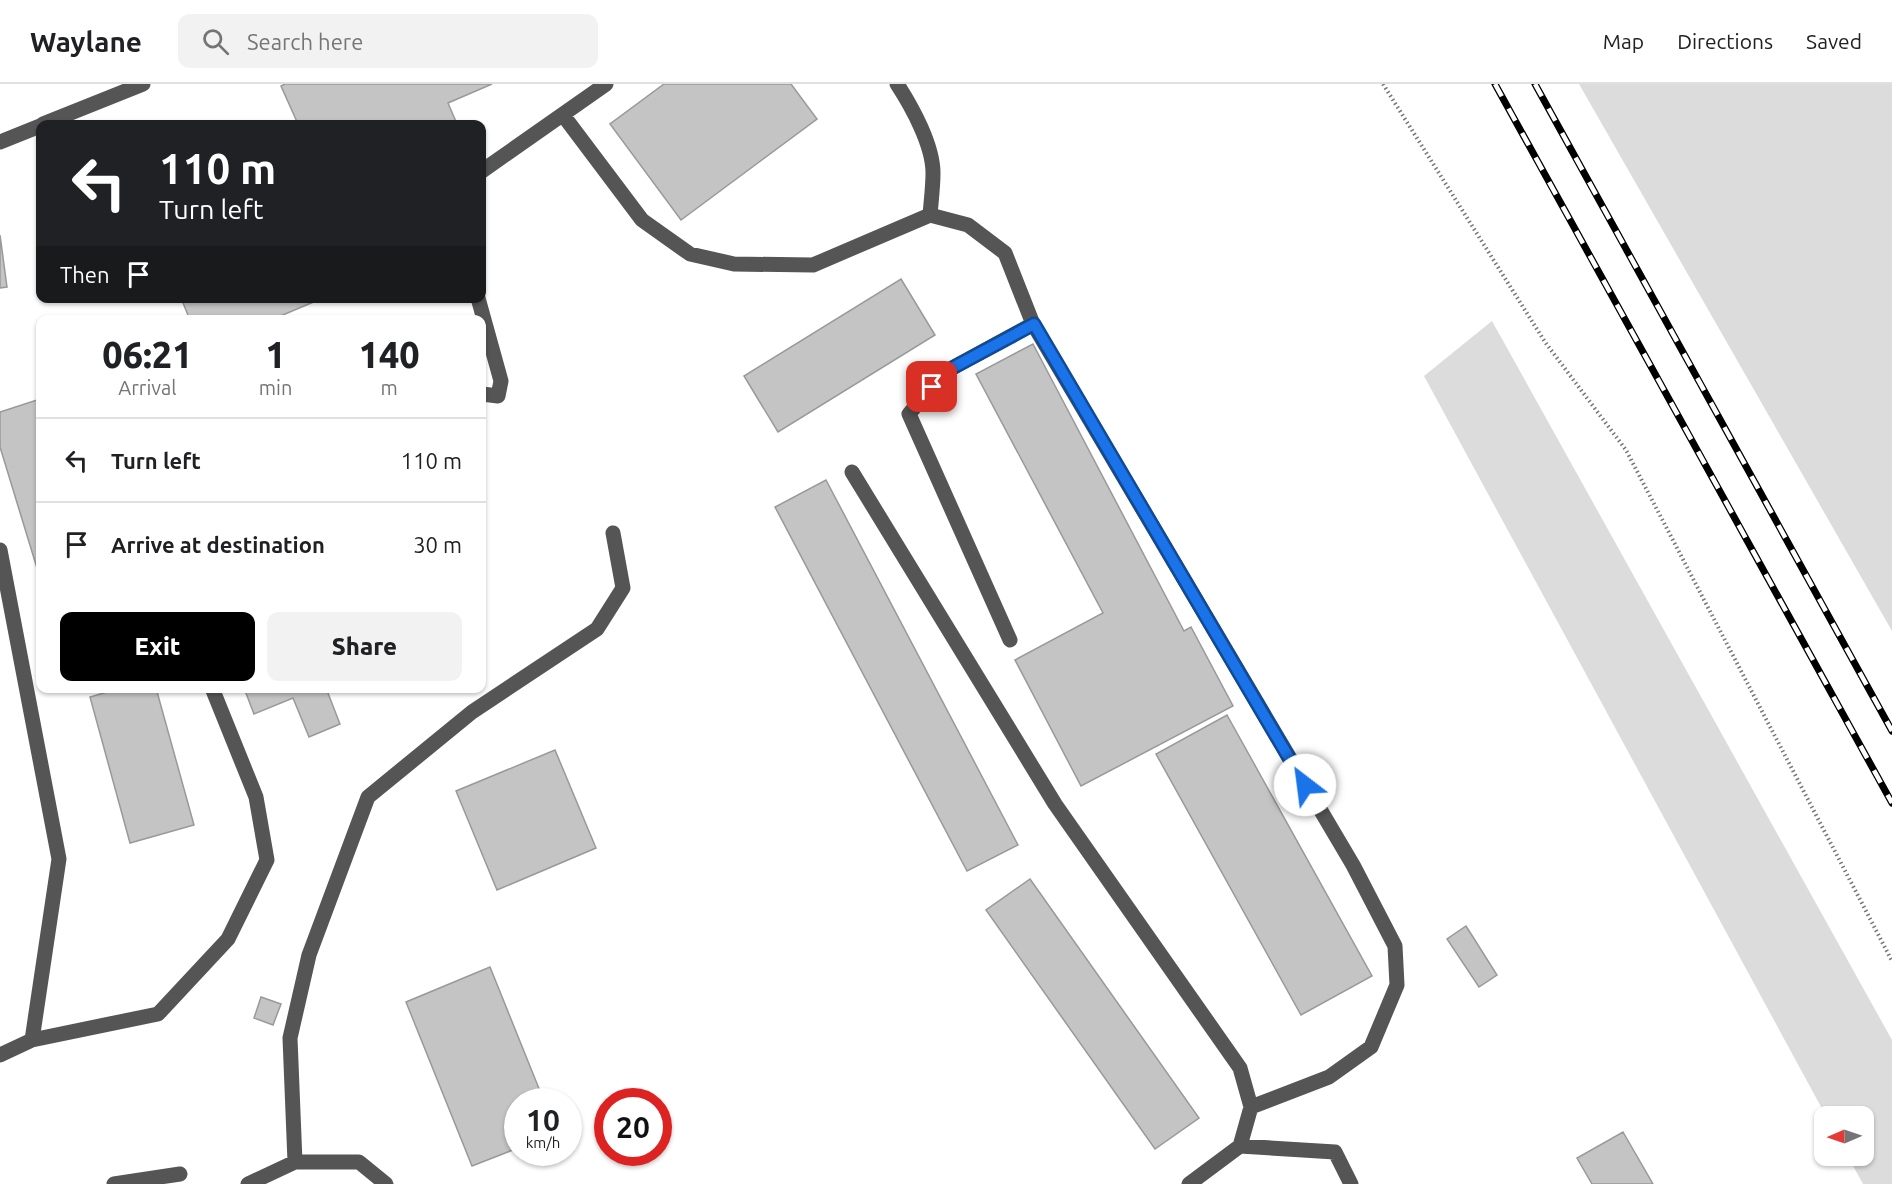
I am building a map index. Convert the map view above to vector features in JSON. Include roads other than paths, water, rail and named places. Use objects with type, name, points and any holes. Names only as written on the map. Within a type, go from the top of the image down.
[{"type":"lane","points":[[54,120],[143,84]]},
{"type":"lane","points":[[486,168],[606,84]]},
{"type":"lane","points":[[897,84],[911,106],[927,142],[933,171],[930,215]]},
{"type":"lane","points":[[563,115],[642,220],[690,254],[734,264],[813,265],[930,215],[968,225],[1005,253],[1034,324],[1353,865],[1395,945],[1397,984],[1371,1047],[1329,1077],[1251,1107]]},
{"type":"lane","points":[[0,142],[36,127]]},
{"type":"lane","points":[[1010,640],[909,414],[943,373],[1034,324]]},
{"type":"lane","points":[[486,327],[501,381],[498,396],[486,394]]},
{"type":"lane","points":[[852,472],[1054,804],[1240,1068],[1251,1107],[1240,1146],[1189,1184]]},
{"type":"lane","points":[[295,1162],[290,1038],[309,955],[368,797],[472,712],[597,629],[623,588],[613,533]]},
{"type":"lane","points":[[0,550],[59,859],[32,1040]]},
{"type":"lane","points":[[0,1055],[32,1040],[158,1014],[228,939],[267,860],[255,797],[214,693]]},
{"type":"lane","points":[[1240,1146],[1335,1152],[1351,1184]]},
{"type":"lane","points":[[248,1184],[295,1162],[359,1162],[386,1184]]},
{"type":"lane","points":[[114,1184],[180,1174]]},
{"type":"railway","points":[[1495,84],[1892,803]]},
{"type":"railway","points":[[1535,84],[1892,731]]}]
